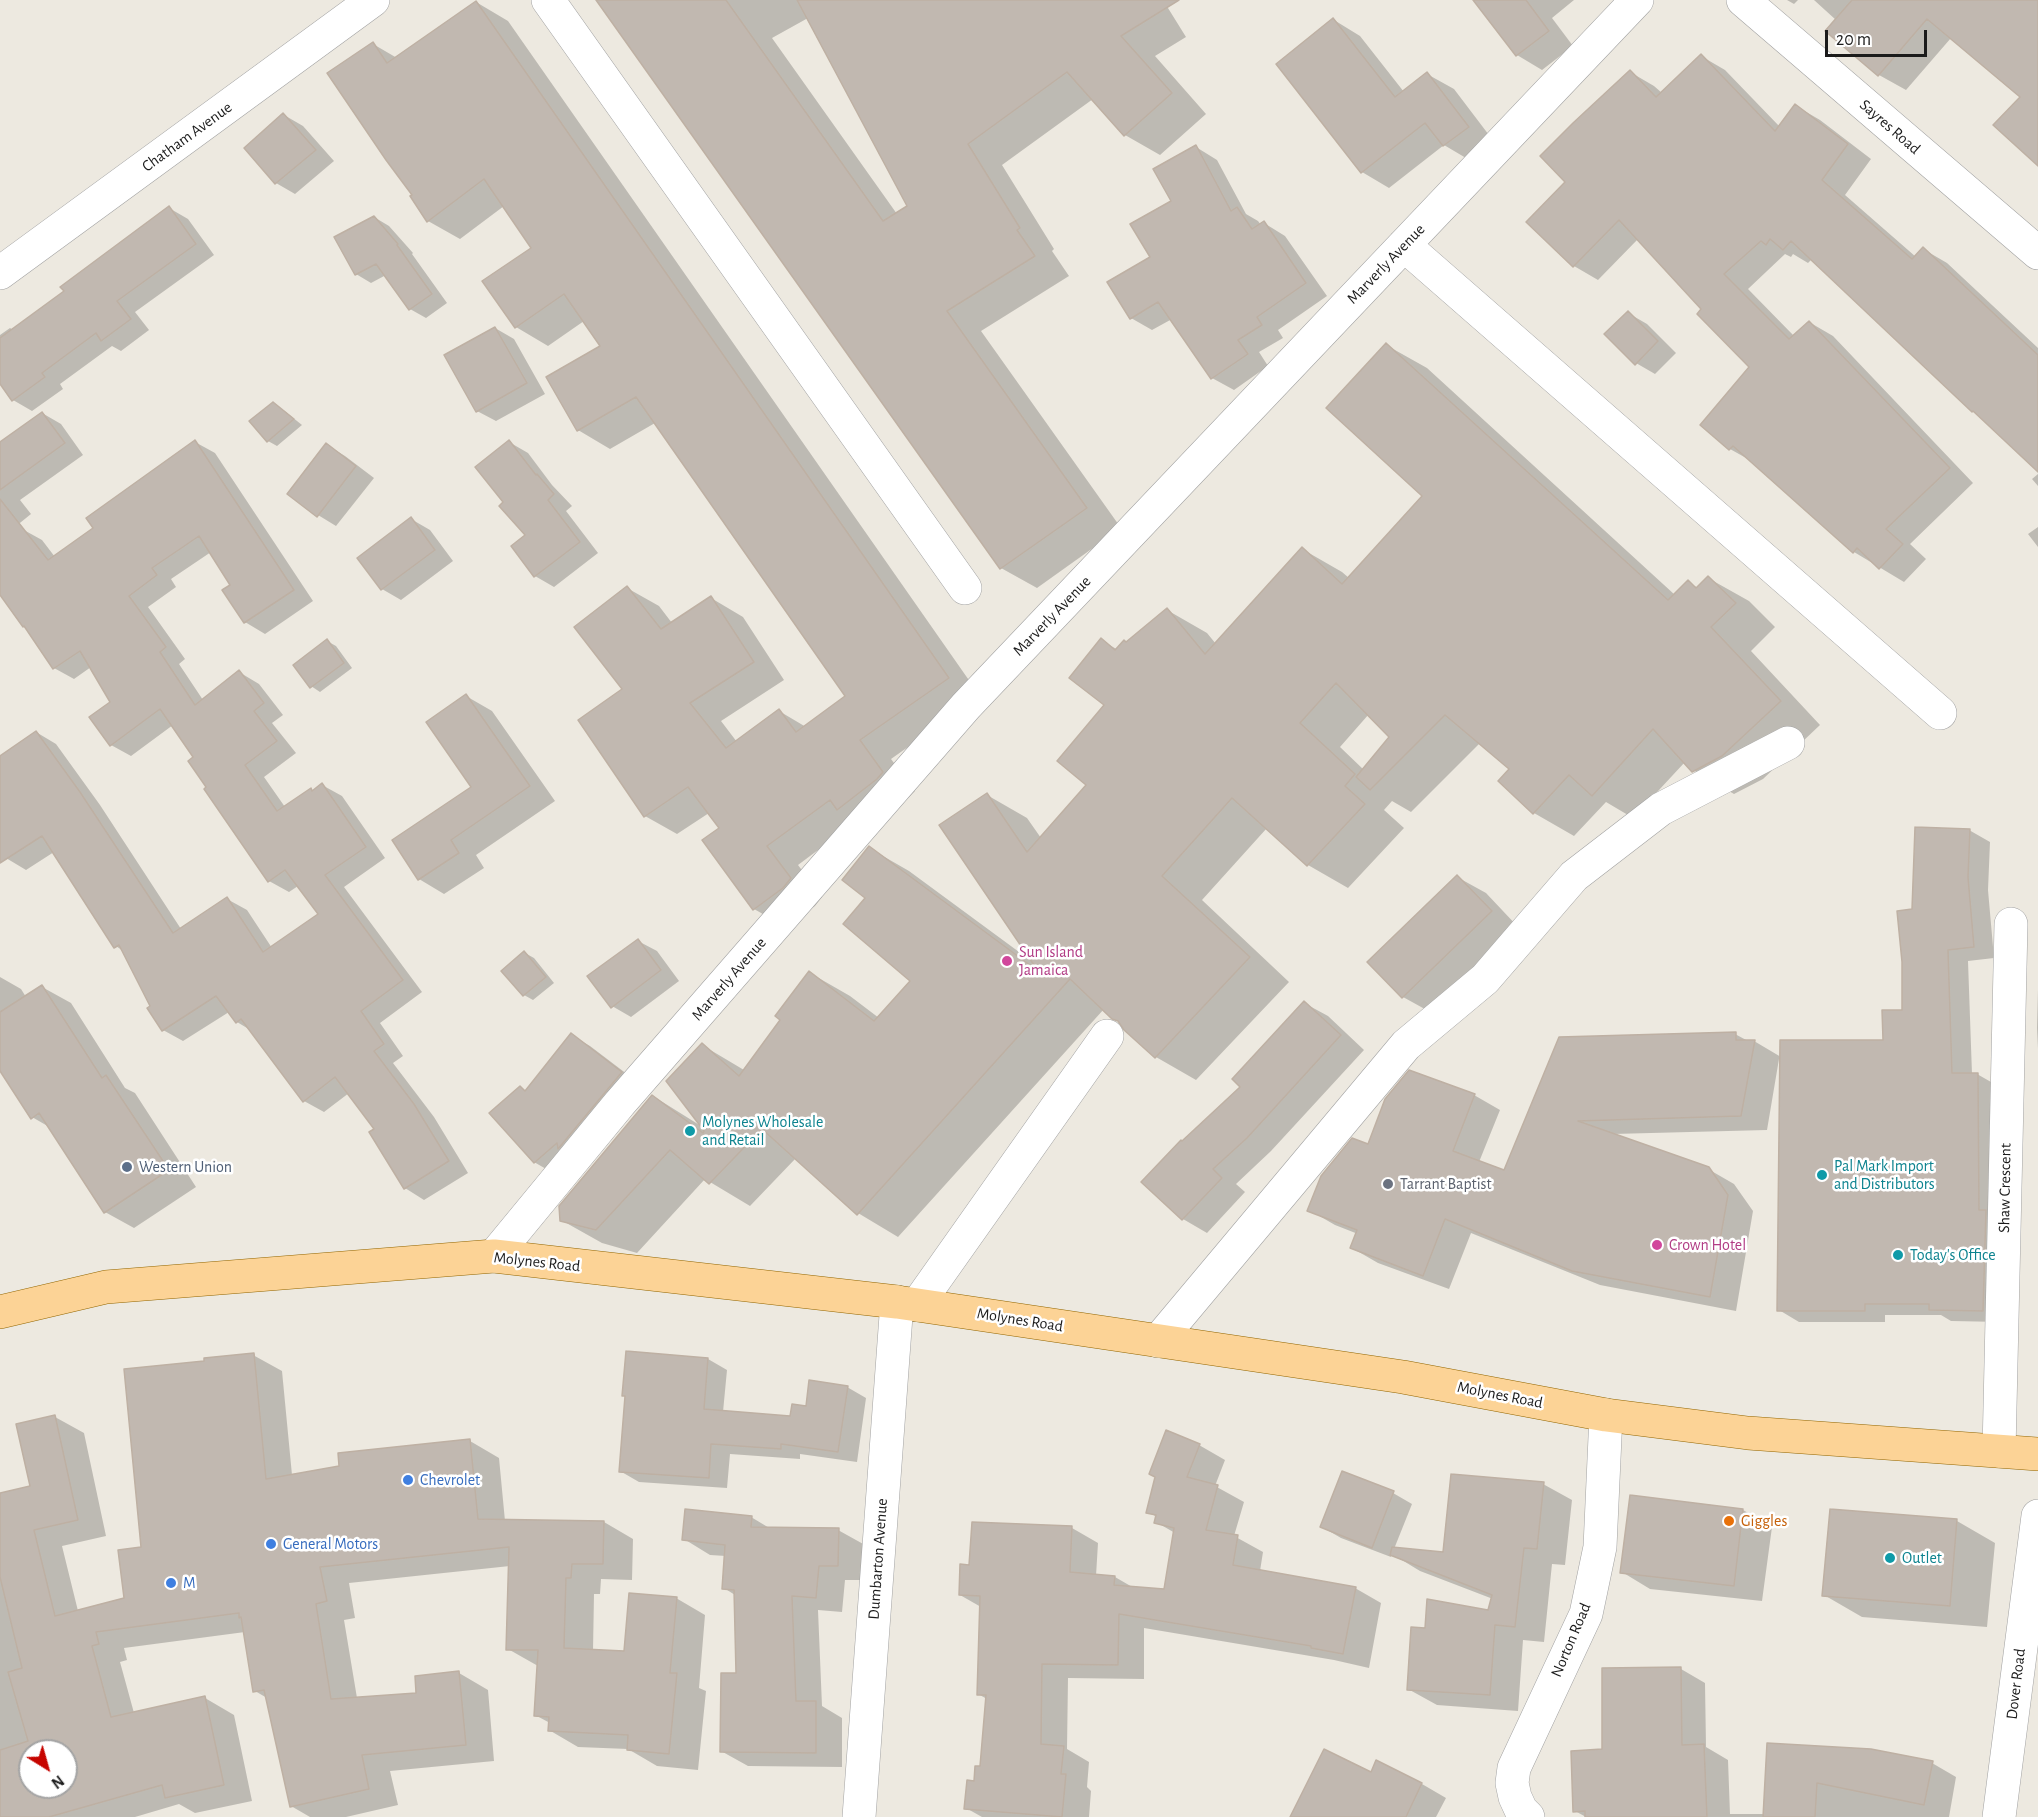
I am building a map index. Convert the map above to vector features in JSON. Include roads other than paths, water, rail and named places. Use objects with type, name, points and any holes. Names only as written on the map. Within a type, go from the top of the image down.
[{"type":"main road","name":"Molynes Road","points":[[0,1312],[106,1287],[494,1256],[907,1303],[1403,1377],[1605,1415],[1748,1433],[2038,1454]]},
{"type":"street","name":"Chatham Avenue","points":[[0,273],[373,0]]},
{"type":"street","points":[[548,0],[965,588]]},
{"type":"street","name":"Marverly Avenue","points":[[494,1256],[620,1103],[966,706],[1637,0]]},
{"type":"street","name":"Sayres Road","points":[[1743,0],[2038,253]]},
{"type":"street","points":[[1404,245],[1940,713]]},
{"type":"street","points":[[1158,1341],[1406,1045],[1485,979],[1574,876],[1661,809],[1788,743]]},
{"type":"street","name":"Shaw Crescent","points":[[1999,1451],[2012,924]]},
{"type":"street","points":[[907,1303],[1107,1036]]},
{"type":"street","name":"Dumbarton Avenue","points":[[859,1817],[907,1303]]},
{"type":"street","name":"Norton Road","points":[[1528,1817],[1521,1810],[1515,1797],[1512,1783],[1514,1768],[1586,1614],[1600,1547],[1605,1415]]},
{"type":"street","name":"Dover Road","points":[[1999,1817],[2038,1516]]},
{"type":"place","name":"Sun Island Jamaica","points":[[1007,961]]},
{"type":"place","name":"Molynes Wholesale and Retail","points":[[690,1131]]},
{"type":"place","name":"Western Union","points":[[127,1167]]},
{"type":"place","name":"Pal Mark Import and Distributors","points":[[1822,1175]]},
{"type":"place","name":"Tarrant Baptist","points":[[1388,1184]]},
{"type":"place","name":"Crown Hotel","points":[[1657,1245]]},
{"type":"place","name":"Today's Office","points":[[1898,1255]]},
{"type":"place","name":"Chevrolet","points":[[408,1480]]},
{"type":"place","name":"Giggles","points":[[1729,1521]]},
{"type":"place","name":"General Motors","points":[[271,1544]]},
{"type":"place","name":"Outlet","points":[[1890,1558]]},
{"type":"place","name":"M","points":[[171,1583]]}]
